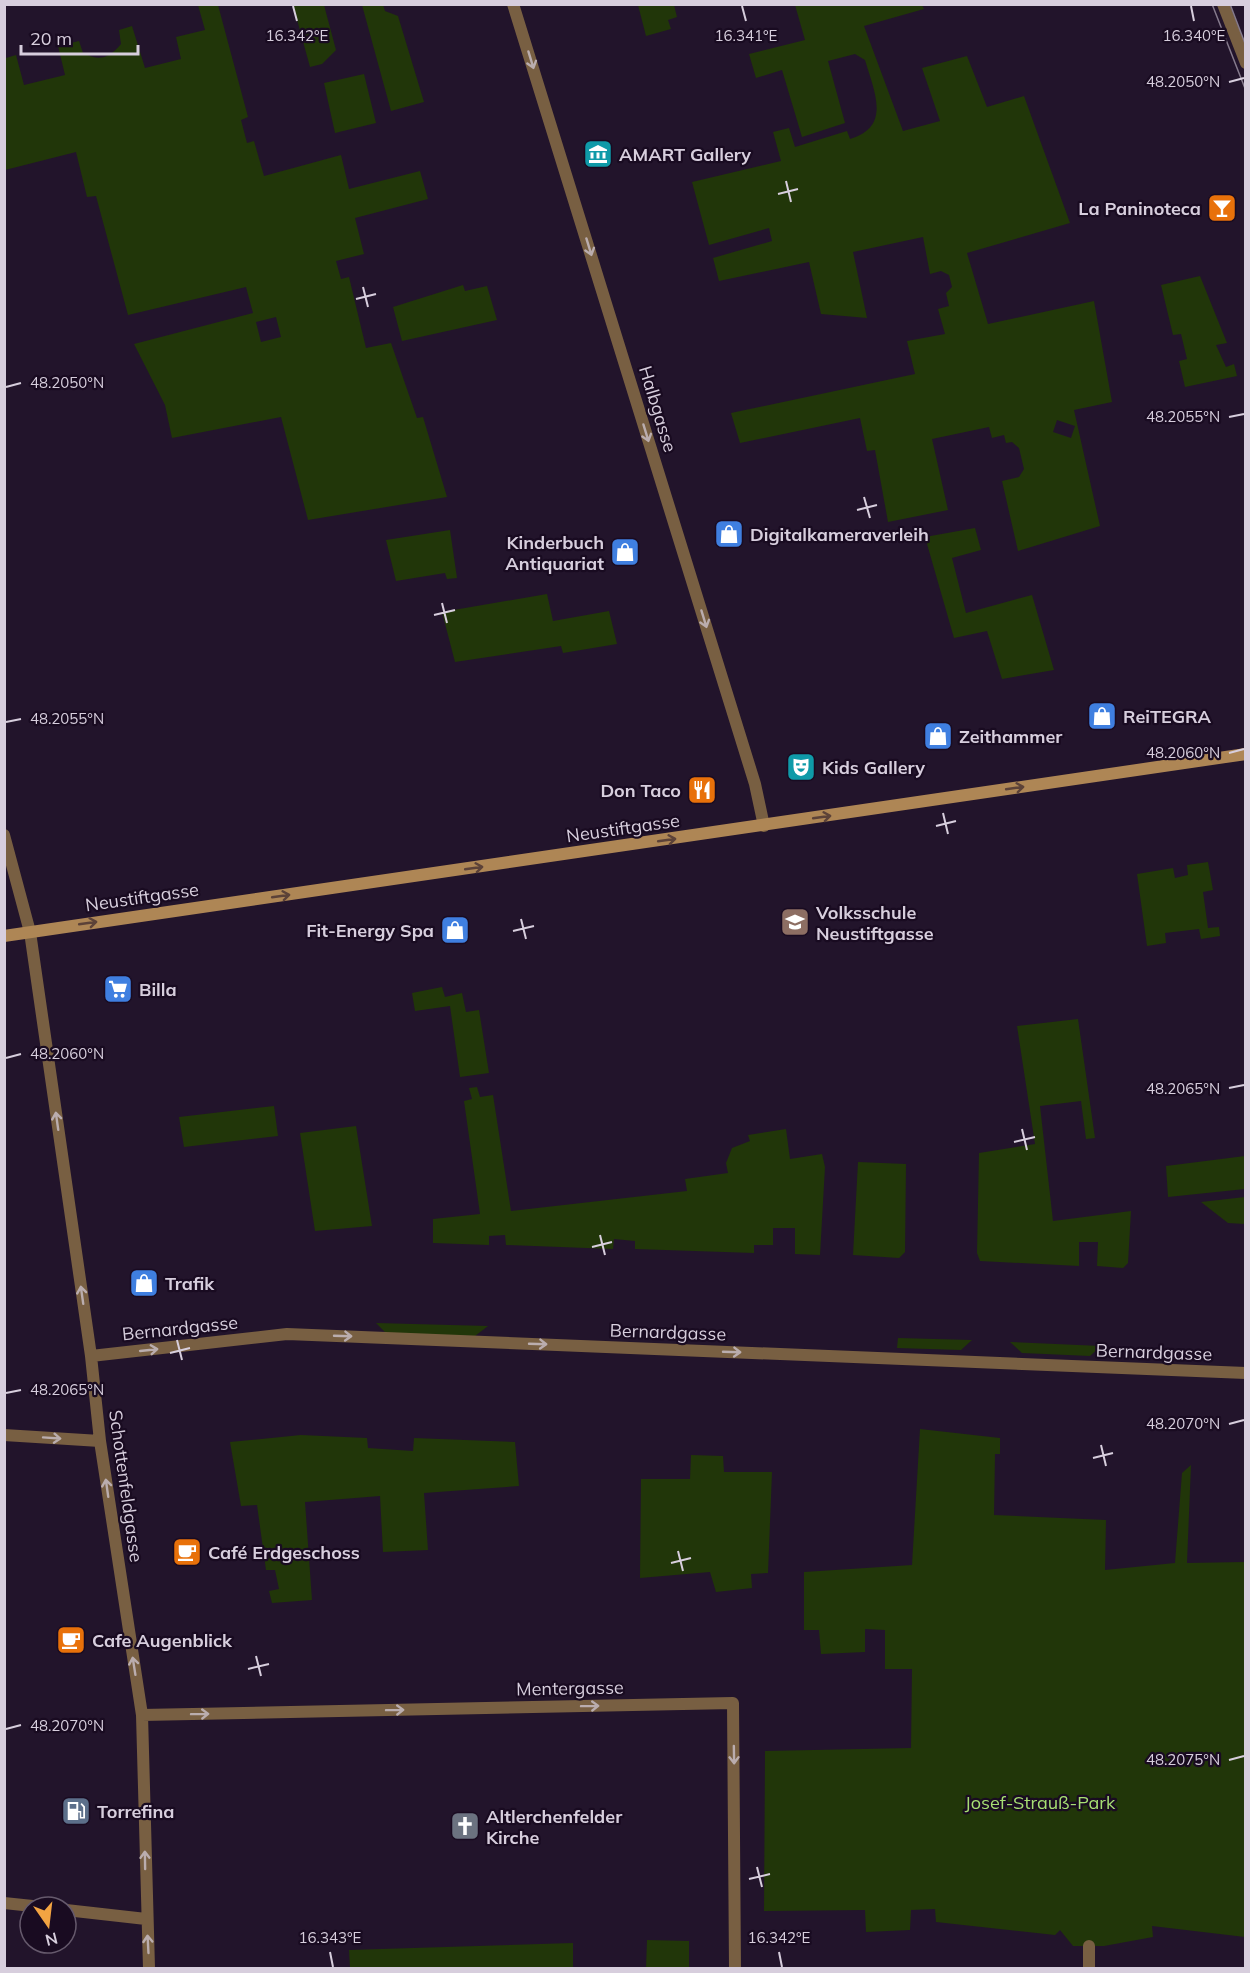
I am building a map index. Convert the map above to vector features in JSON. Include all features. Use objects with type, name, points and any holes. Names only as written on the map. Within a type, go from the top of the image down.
[{"type":"main road","name":"Neustiftgasse","points":[[4,936],[1245,754]]},
{"type":"street","name":"Halbgasse","points":[[513,4],[755,784],[764,826]]},
{"type":"street","points":[[1223,4],[1245,63]]},
{"type":"street","name":"Schottenfeldgasse","points":[[4,835],[30,932],[91,1356],[100,1441],[142,1715],[149,1968]]},
{"type":"street","name":"Bernardgasse","points":[[91,1356],[287,1334],[1245,1373]]},
{"type":"street","points":[[4,1435],[100,1441]]},
{"type":"street","name":"Mentergasse","points":[[142,1715],[733,1703],[735,1968]]},
{"type":"street","points":[[78,1911],[146,1919]]},
{"type":"street","points":[[1089,1946],[1089,1968]]},
{"type":"green space","points":[[198,5],[218,5],[248,117],[241,120],[247,143],[254,141],[264,176],[341,155],[349,189],[420,171],[428,199],[355,218],[364,254],[336,261],[341,279],[349,277],[366,348],[391,343],[417,418],[423,417],[447,497],[308,520],[281,417],[172,438],[165,405],[134,344],[253,313],[246,287],[128,315],[96,196],[87,197],[76,152],[5,170],[6,58],[16,55],[24,85],[65,75],[58,46],[79,41],[83,53],[99,58],[104,57],[121,44],[119,30],[132,26],[145,68],[181,59],[176,37],[205,30]],"holes":[[[276,317],[281,337],[261,342],[256,322]]]},
{"type":"green space","points":[[293,5],[324,5],[336,50],[322,64],[310,67]]},
{"type":"green space","points":[[362,5],[383,5],[385,11],[398,16],[424,102],[391,111]]},
{"type":"green space","points":[[638,5],[674,5],[677,17],[668,20],[671,29],[646,36]]},
{"type":"green space","points":[[795,5],[922,5],[924,9],[864,26],[903,131],[940,121],[922,68],[967,56],[987,107],[1024,96],[1070,223],[967,253],[988,324],[1094,301],[1112,402],[1074,410],[1100,526],[1018,551],[1002,481],[1019,477],[1024,469],[1019,448],[1012,442],[1006,443],[1004,435],[992,438],[989,427],[932,439],[948,510],[888,522],[875,450],[867,451],[860,418],[740,443],[731,413],[915,374],[907,341],[945,334],[938,309],[949,306],[946,293],[952,287],[949,275],[941,271],[930,274],[923,237],[853,252],[867,318],[821,314],[809,262],[719,281],[713,258],[772,241],[769,228],[709,245],[692,182],[781,161],[773,132],[789,128],[795,147],[847,131],[850,139],[863,133],[876,117],[875,95],[865,60],[855,54],[828,61],[845,123],[802,137],[782,70],[756,78],[749,54],[805,40]],"holes":[[[1057,420],[1075,426],[1071,438],[1053,432]]]},
{"type":"green space","points":[[364,74],[376,123],[335,133],[324,83]]},
{"type":"green space","points":[[1200,276],[1227,343],[1216,345],[1226,367],[1234,364],[1237,376],[1185,387],[1179,361],[1187,359],[1181,334],[1173,335],[1161,285]]},
{"type":"green space","points":[[463,285],[465,291],[487,286],[497,320],[402,341],[393,307]]},
{"type":"green space","points":[[975,528],[981,550],[952,558],[966,613],[1032,595],[1054,670],[1002,679],[987,631],[954,638],[925,537]]},
{"type":"green space","points":[[450,530],[457,578],[447,579],[445,573],[396,581],[386,540]]},
{"type":"green space","points":[[547,594],[553,621],[609,611],[617,644],[563,653],[561,646],[455,662],[442,612]]},
{"type":"green space","points":[[1208,862],[1213,890],[1203,892],[1208,928],[1219,927],[1220,936],[1201,939],[1199,929],[1165,933],[1166,943],[1147,946],[1137,874],[1173,868],[1175,878],[1188,875],[1187,865]]},
{"type":"green space","points":[[442,987],[445,997],[462,993],[466,1012],[479,1010],[489,1073],[460,1077],[450,1006],[415,1011],[412,993]]},
{"type":"green space","points":[[1078,1019],[1095,1138],[1086,1139],[1081,1101],[1040,1106],[1053,1221],[1131,1211],[1128,1263],[1123,1268],[1097,1266],[1098,1242],[1079,1242],[1079,1266],[980,1261],[977,1253],[979,1153],[1035,1144],[1017,1026]]},
{"type":"green space","points":[[477,1087],[480,1097],[493,1095],[511,1211],[687,1191],[685,1179],[728,1173],[726,1163],[732,1148],[750,1141],[748,1135],[786,1129],[790,1159],[822,1154],[825,1167],[820,1255],[795,1254],[795,1228],[773,1228],[773,1245],[754,1245],[754,1253],[635,1249],[635,1241],[614,1239],[613,1249],[506,1245],[505,1235],[489,1236],[489,1245],[433,1243],[433,1219],[480,1214],[464,1101],[472,1099],[469,1088]]},
{"type":"green space","points":[[274,1106],[278,1136],[184,1147],[179,1117]]},
{"type":"green space","points":[[356,1126],[372,1226],[315,1231],[300,1133]]},
{"type":"green space","points":[[1245,1156],[1245,1189],[1168,1197],[1166,1166]]},
{"type":"green space","points":[[858,1162],[906,1164],[905,1252],[899,1258],[853,1255]]},
{"type":"green space","points":[[1245,1197],[1245,1224],[1228,1223],[1201,1202]]},
{"type":"green space","points":[[376,1323],[488,1326],[475,1336],[387,1334]]},
{"type":"green space","points":[[898,1338],[972,1340],[961,1350],[897,1348]]},
{"type":"green space","points":[[1010,1342],[1101,1346],[1090,1356],[1022,1353]]},
{"type":"green space","name":"Josef-Strauß-Park","points":[[920,1429],[1000,1438],[1000,1454],[995,1454],[994,1515],[1106,1520],[1105,1570],[1175,1563],[1182,1473],[1191,1465],[1187,1563],[1245,1562],[1245,1937],[1152,1926],[1153,1937],[1104,1946],[1073,1946],[1060,1930],[1055,1935],[936,1922],[935,1909],[911,1910],[910,1930],[866,1932],[865,1910],[764,1911],[765,1751],[911,1748],[912,1669],[885,1669],[885,1630],[865,1629],[865,1652],[821,1654],[819,1630],[804,1630],[804,1572],[912,1565]]},
{"type":"green space","points":[[301,1435],[367,1438],[368,1448],[413,1451],[414,1438],[515,1442],[519,1486],[424,1493],[428,1550],[383,1552],[380,1496],[305,1502],[312,1600],[272,1603],[269,1591],[279,1589],[275,1570],[266,1570],[257,1505],[241,1506],[230,1442]]},
{"type":"green space","points":[[691,1455],[723,1456],[724,1472],[772,1472],[768,1573],[751,1574],[752,1588],[716,1592],[710,1572],[640,1578],[641,1479],[690,1479]]},
{"type":"green space","points":[[647,1940],[689,1941],[689,1968],[646,1968]]},
{"type":"green space","points":[[573,1943],[573,1968],[350,1968],[349,1950]]},
{"type":"tram line","points":[[1212,4],[1246,91]]},
{"type":"tram line","points":[[1230,4],[1246,46]]},
{"type":"place","name":"AMART Gallery","points":[[598,154]]},
{"type":"place","name":"La Paninoteca","points":[[1222,208]]},
{"type":"place","name":"Digitalkameraverleih","points":[[729,534]]},
{"type":"place","name":"Kinderbuch Antiquariat","points":[[625,552]]},
{"type":"place","name":"ReiTEGRA","points":[[1102,716]]},
{"type":"place","name":"Zeithammer","points":[[938,736]]},
{"type":"place","name":"Kids Gallery","points":[[801,767]]},
{"type":"place","name":"Don Taco","points":[[702,790]]},
{"type":"place","name":"Volksschule Neustiftgasse","points":[[795,922]]},
{"type":"place","name":"Fit-Energy Spa","points":[[455,930]]},
{"type":"place","name":"Billa","points":[[118,989]]},
{"type":"place","name":"Trafik","points":[[144,1283]]},
{"type":"place","name":"Café Erdgeschoss","points":[[187,1552]]},
{"type":"place","name":"Cafe Augenblick","points":[[71,1640]]},
{"type":"place","name":"Torrefina","points":[[76,1811]]},
{"type":"place","name":"Altlerchenfelder Kirche","points":[[465,1826]]}]
